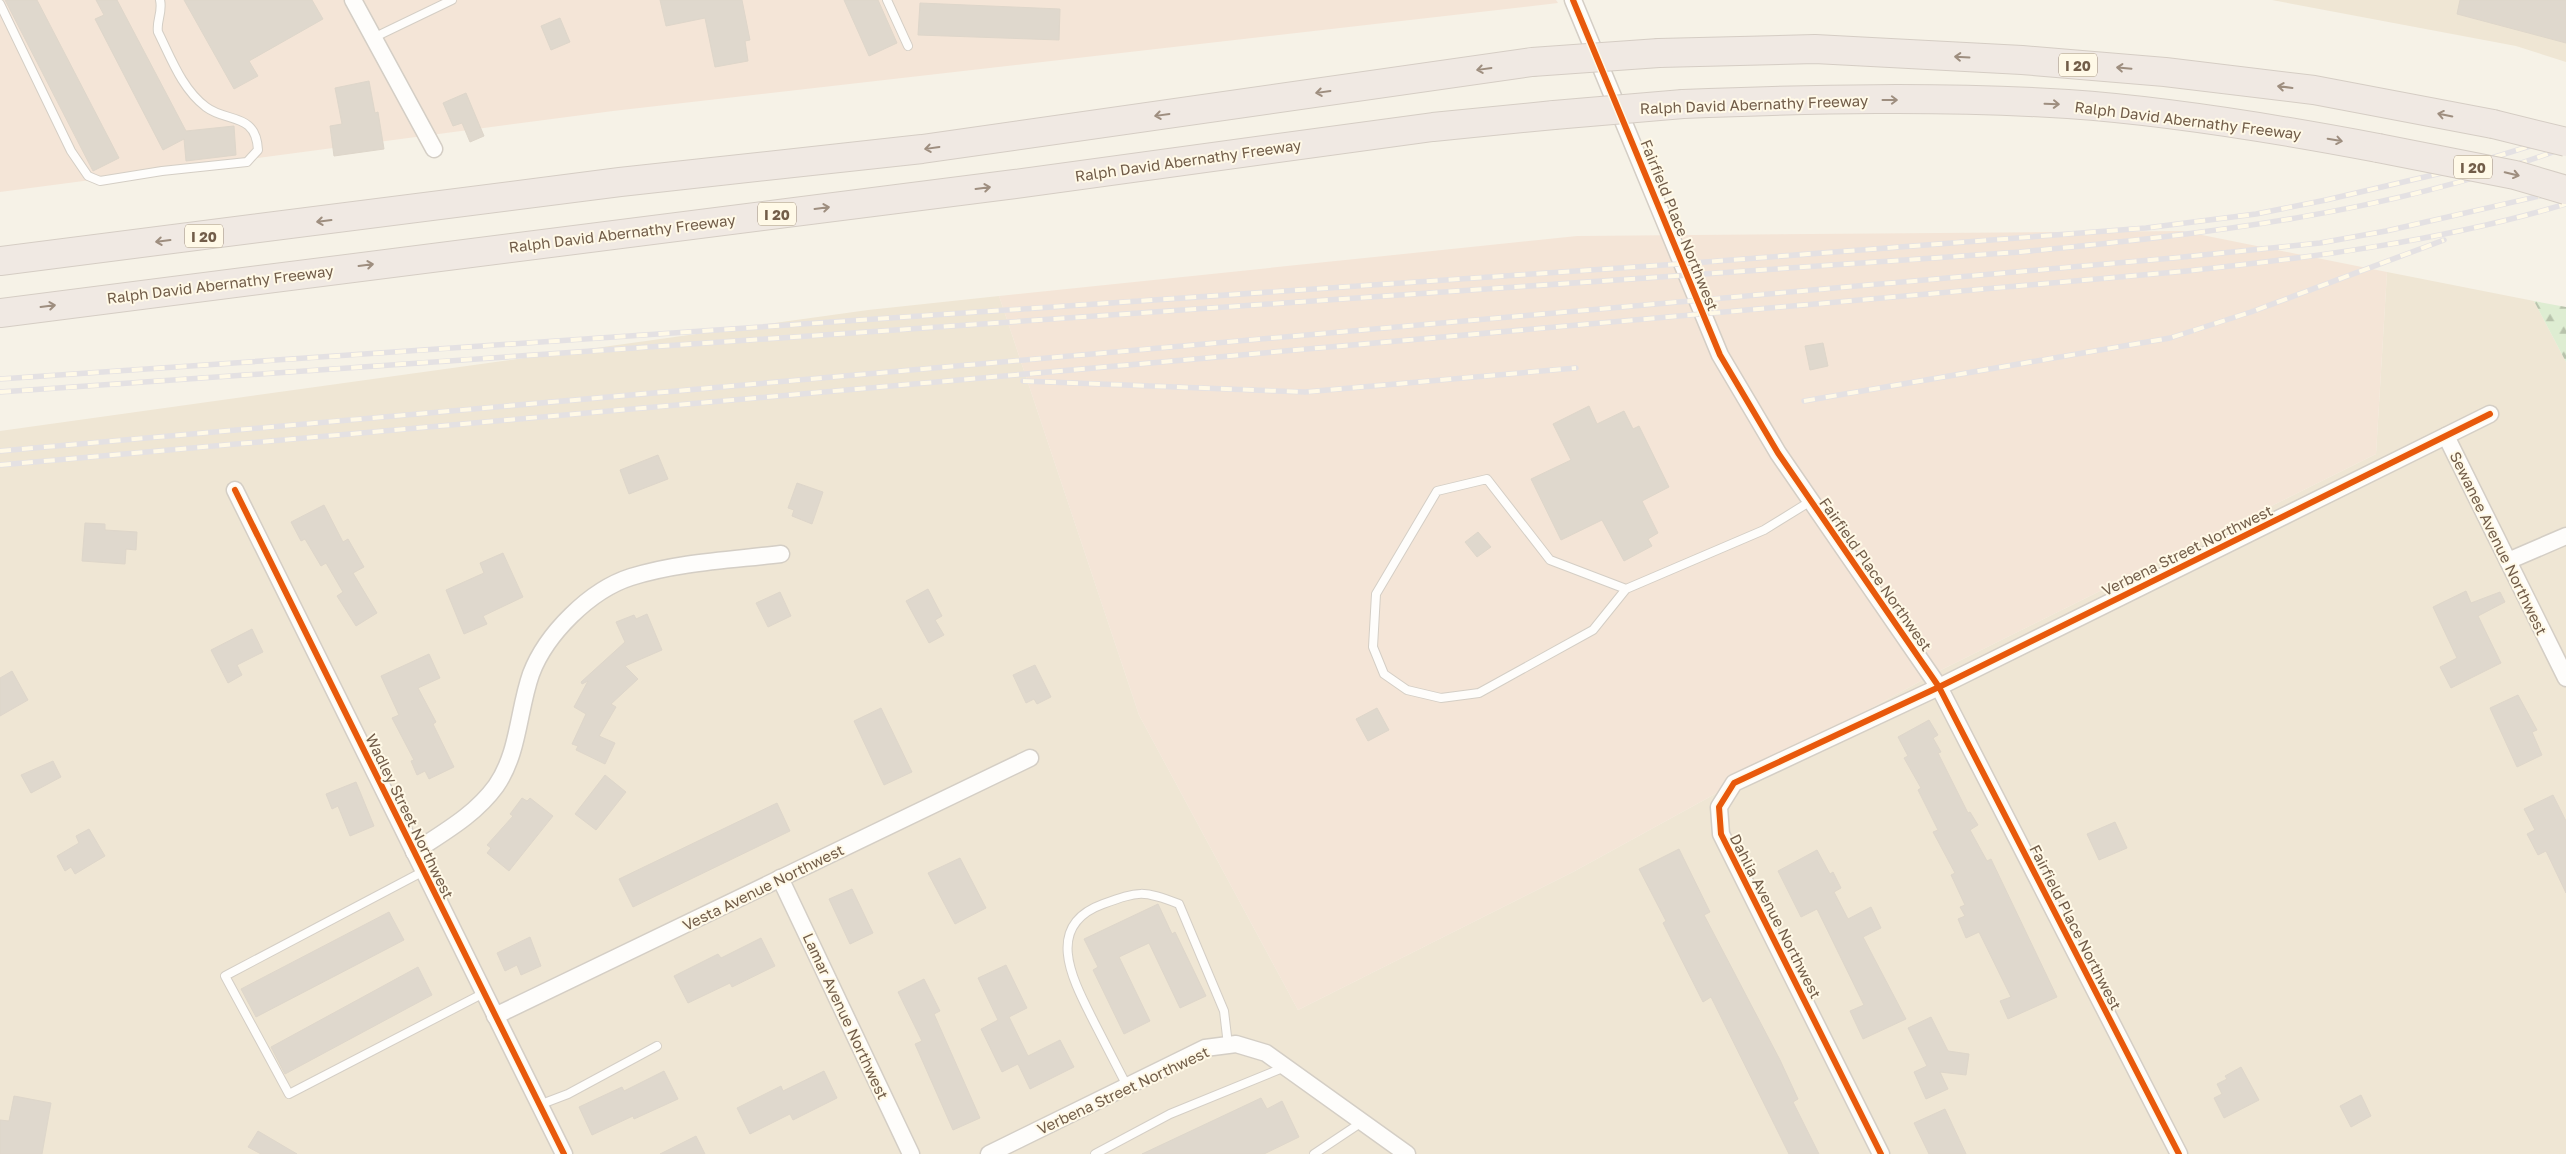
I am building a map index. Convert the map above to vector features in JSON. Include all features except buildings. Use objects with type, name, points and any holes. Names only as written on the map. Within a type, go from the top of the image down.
[{"type":"highway","name":"I 20","points":[[0,261],[620,182],[922,149],[1532,62],[1659,53],[1815,49],[2013,60],[2165,72],[2314,90],[2493,124],[2566,142]]},
{"type":"highway","name":"Ralph David Abernathy Freeway","points":[[0,313],[1024,182],[1433,127],[1683,104],[1865,99],[2069,104],[2155,113],[2378,148],[2515,175],[2566,190]]},
{"type":"street","points":[[353,0],[434,149]]},
{"type":"street","name":"Fairfield Place Northwest","points":[[1573,0],[1720,355],[1778,453],[1939,687],[2179,1154]]},
{"type":"street","name":"Verbena Street Northwest","points":[[1939,687],[2490,414]]},
{"type":"street","name":"Sewanee Avenue Northwest","points":[[2446,436],[2566,678]]},
{"type":"street","name":"Wadley Street Northwest","points":[[235,490],[564,1154]]},
{"type":"street","points":[[2508,561],[2566,536]]},
{"type":"street","points":[[414,852],[469,816],[496,785],[512,753],[531,674],[554,633],[588,600],[630,577],[675,566],[781,554]]},
{"type":"street","name":"Dahlia Avenue Northwest","points":[[1881,1154],[1721,834],[1719,807],[1734,783],[1939,687]]},
{"type":"street","name":"Vesta Avenue Northwest","points":[[495,1016],[1030,758]]},
{"type":"street","name":"Lamar Avenue Northwest","points":[[780,878],[911,1154]]},
{"type":"street","name":"Verbena Street Northwest","points":[[990,1154],[1019,1148],[1127,1086],[1205,1048],[1236,1044],[1266,1053],[1407,1154]]},
{"type":"lane","points":[[0,4],[71,151],[88,176],[100,181],[162,171],[248,162],[258,150],[256,135],[244,122],[207,108],[189,90],[158,32],[157,26],[161,15],[160,0]]},
{"type":"lane","points":[[374,38],[452,0]]},
{"type":"lane","points":[[887,0],[908,46]]},
{"type":"lane","points":[[1626,589],[1550,560],[1487,479],[1438,491],[1376,594],[1373,647],[1384,674],[1407,690],[1442,698],[1479,693],[1593,630],[1626,589],[1764,530],[1811,501]]},
{"type":"lane","points":[[424,871],[225,976],[289,1094],[484,993]]},
{"type":"lane","points":[[1127,1086],[1068,966],[1069,934],[1076,921],[1100,905],[1139,892],[1158,896],[1179,904],[1224,1012],[1228,1045]]},
{"type":"lane","points":[[540,1105],[568,1094],[657,1046]]},
{"type":"lane","points":[[1095,1154],[1170,1114],[1285,1066]]},
{"type":"lane","points":[[1314,1154],[1362,1122]]},
{"type":"shaded area","points":[[0,0],[1556,0],[1558,3],[613,111],[0,192]]},
{"type":"shaded area","points":[[2272,0],[2566,0],[2566,62],[2516,46]]},
{"type":"shaded area","points":[[2182,231],[2387,272],[2376,454],[1939,671],[1573,872],[1298,1010],[1139,715],[999,296],[1577,236]]},
{"type":"shaded area","points":[[2387,272],[2534,301],[2566,362],[2566,1154],[0,1154],[0,431],[868,310],[999,296],[1139,715],[1298,1010],[1573,872],[1939,671],[2376,454]]},
{"type":"green space","points":[[2534,301],[2566,307],[2566,362]]},
{"type":"railway","points":[[0,379],[1679,264],[2146,228],[2256,214],[2326,200],[2446,172],[2566,135]]},
{"type":"railway","points":[[0,392],[2020,252],[2227,229],[2365,205],[2433,189],[2500,170],[2566,147]]},
{"type":"railway","points":[[0,451],[2173,258],[2320,243],[2386,231],[2566,190]]},
{"type":"railway","points":[[0,465],[2187,271],[2283,260],[2425,238],[2519,217],[2566,204]]},
{"type":"railway","points":[[1804,401],[2170,338],[2251,312],[2444,240]]},
{"type":"railway","points":[[1023,381],[1305,392],[1576,368]]},
{"type":"cycle path","points":[[1573,0],[1720,355],[1778,453],[1939,687],[2179,1154]]},
{"type":"cycle path","points":[[1881,1154],[1721,834],[1719,807],[1734,783],[1939,687],[2490,414]]},
{"type":"cycle path","points":[[235,490],[564,1154]]}]
